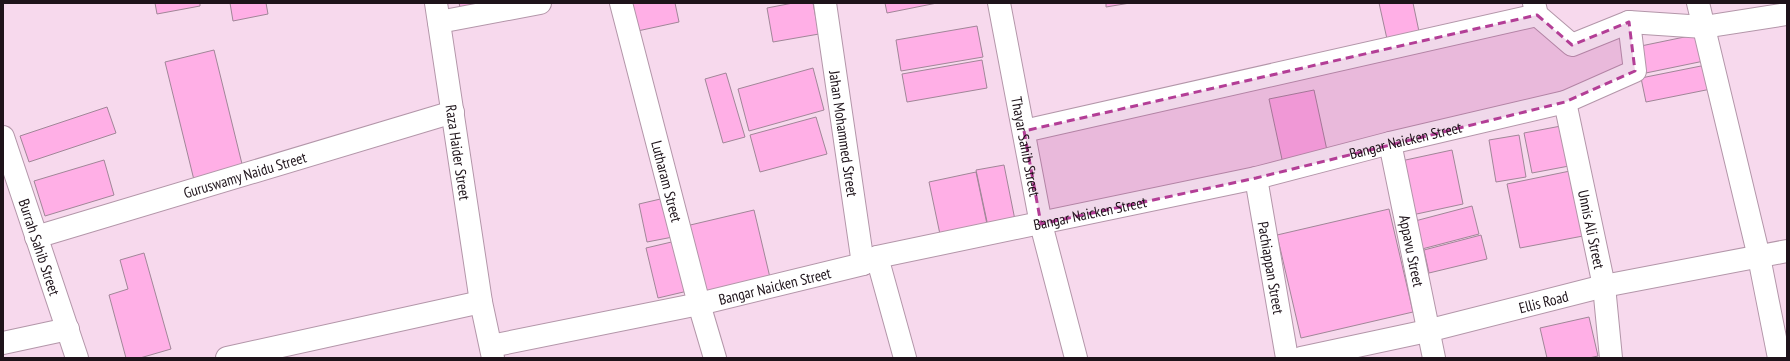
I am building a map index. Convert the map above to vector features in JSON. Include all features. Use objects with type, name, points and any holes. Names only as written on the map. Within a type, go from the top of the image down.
[{"type":"street","points":[[437,13],[540,3]]},
{"type":"street","name":"Lutharam Street","points":[[621,3],[699,304],[715,358]]},
{"type":"street","name":"Jahan Mohammed Street","points":[[825,3],[870,260],[905,358]]},
{"type":"street","name":"Thayar Sahib Street","points":[[999,3],[1041,224],[1076,358]]},
{"type":"street","points":[[1698,3],[1760,257],[1779,358]]},
{"type":"street","points":[[1024,130],[1536,9],[1572,45],[1630,22],[1704,27],[1787,14]]},
{"type":"street","name":"Raza Haider Street","points":[[437,13],[481,302],[492,352]]},
{"type":"street","name":"Bangar Naicken Street","points":[[492,352],[699,304],[870,260],[1256,178],[1390,143],[1565,102],[1635,71],[1630,22]]},
{"type":"street","name":"Unnis Ali Street","points":[[1565,102],[1604,286],[1611,358]]},
{"type":"street","name":"Guruswamy Naidu Street","points":[[36,237],[453,112]]},
{"type":"street","name":"Burrah Sahib Street","points":[[3,137],[77,358]]},
{"type":"street","name":"Appavu Street","points":[[1390,143],[1427,331],[1434,358]]},
{"type":"street","name":"Pachiappan Street","points":[[1256,178],[1288,358]]},
{"type":"street","name":"Ellis Road","points":[[1301,358],[1427,331],[1604,286],[1787,251]]},
{"type":"street","points":[[227,358],[481,302]]},
{"type":"street","points":[[3,343],[68,329]]},
{"type":"highlighted area","points":[[1537,15],[1572,45],[1629,22],[1635,71],[1565,102],[1256,178],[1041,224],[1024,131]]},
{"type":"building","points":[[155,3],[200,3],[200,6],[157,14]]},
{"type":"building","points":[[230,3],[266,3],[268,14],[233,21]]},
{"type":"building","points":[[459,3],[482,3],[460,7]]},
{"type":"building","points":[[627,3],[675,3],[679,22],[633,32]]},
{"type":"building","points":[[793,3],[813,3],[819,34],[773,42],[767,8]]},
{"type":"building","points":[[885,3],[937,3],[887,13]]},
{"type":"building","points":[[1106,3],[1130,3],[1106,7]]},
{"type":"building","points":[[1379,3],[1413,3],[1421,41],[1389,48]]},
{"type":"building","points":[[977,26],[983,57],[901,71],[896,40]]},
{"type":"building","points":[[1699,34],[1704,61],[1641,74],[1636,47]]},
{"type":"building","points":[[214,50],[243,168],[194,180],[165,62]]},
{"type":"building","points":[[982,60],[987,88],[907,102],[902,74]]},
{"type":"building","points":[[1706,65],[1711,89],[1646,102],[1641,78]]},
{"type":"building","points":[[813,68],[824,110],[749,131],[738,89]]},
{"type":"building","points":[[726,73],[745,137],[723,143],[705,79]]},
{"type":"building","points":[[1314,90],[1328,155],[1283,164],[1269,99]]},
{"type":"building","points":[[107,107],[116,133],[29,162],[20,136]]},
{"type":"building","points":[[816,117],[827,154],[760,172],[750,135]]},
{"type":"building","points":[[1561,126],[1569,166],[1532,173],[1524,133]]},
{"type":"building","points":[[1519,135],[1526,177],[1496,182],[1489,140]]},
{"type":"building","points":[[1452,150],[1463,204],[1412,215],[1401,161]]},
{"type":"building","points":[[104,160],[114,195],[45,216],[34,181]]},
{"type":"building","points":[[1004,165],[1016,225],[989,231],[976,170]]},
{"type":"building","points":[[1570,171],[1583,236],[1520,248],[1507,184]]},
{"type":"building","points":[[976,172],[988,229],[941,239],[929,182]]},
{"type":"building","points":[[669,197],[678,236],[647,242],[639,204]]},
{"type":"building","points":[[1472,206],[1479,234],[1422,249],[1415,221]]},
{"type":"building","points":[[1389,209],[1413,312],[1301,338],[1277,235]]},
{"type":"building","points":[[754,210],[772,286],[704,301],[686,226]]},
{"type":"building","points":[[1481,235],[1487,259],[1429,273],[1424,250]]},
{"type":"building","points":[[680,240],[692,290],[658,298],[646,248]]},
{"type":"building","points":[[144,253],[171,349],[140,358],[126,358],[109,295],[128,289],[120,260]]},
{"type":"building","points":[[1589,317],[1598,356],[1589,358],[1547,358],[1540,328]]}]
